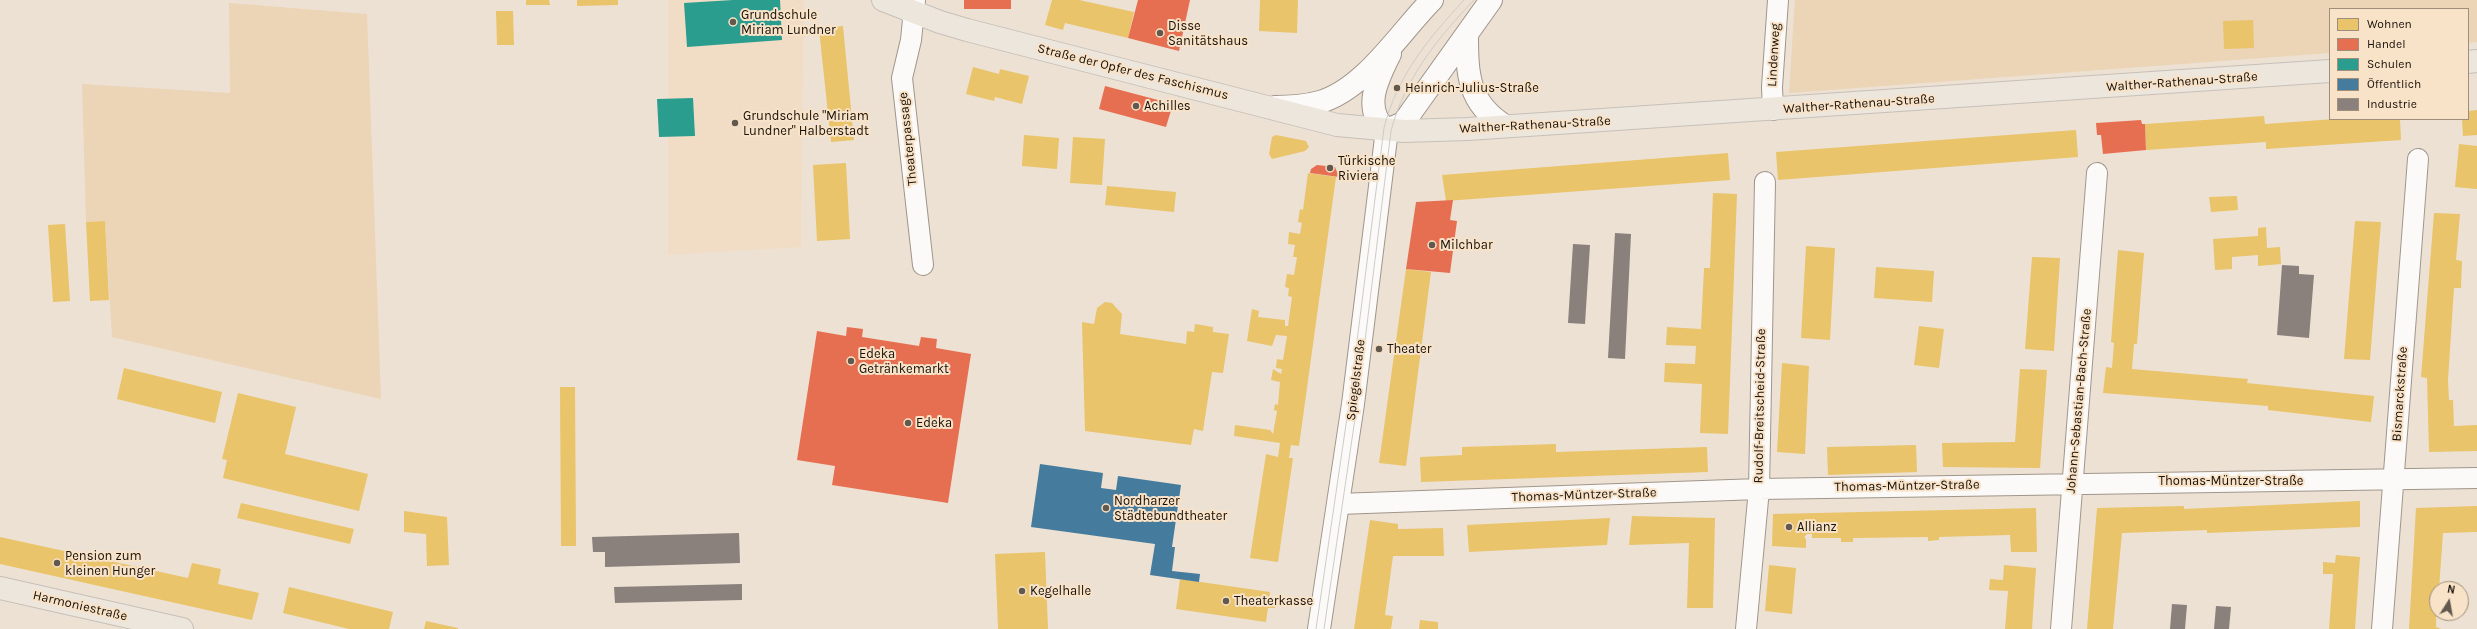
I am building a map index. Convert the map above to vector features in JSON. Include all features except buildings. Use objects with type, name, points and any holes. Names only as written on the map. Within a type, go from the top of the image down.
[{"type":"main road","name":"Straße der Opfer des Faschismus","points":[[883,0],[914,6],[968,30],[1337,125],[1387,130]]},
{"type":"main road","name":"Walther-Rathenau-Straße","points":[[1387,130],[1505,126],[1773,110],[2329,71]]},
{"type":"main road","name":"Harmoniestraße","points":[[0,588],[182,629]]},
{"type":"street","points":[[1268,107],[1301,106],[1320,102],[1341,93],[1374,64],[1432,0]]},
{"type":"street","points":[[1408,26],[1382,70],[1373,101],[1373,113],[1377,121],[1387,130],[1403,123],[1410,115],[1491,0]]},
{"type":"street","name":"Lindenweg","points":[[1773,110],[1772,87],[1778,0]]},
{"type":"street","name":"Theaterpassage","points":[[914,6],[911,40],[902,78],[923,265]]},
{"type":"street","points":[[1467,34],[1469,73],[1477,101],[1489,116],[1505,126]]},
{"type":"street","name":"Spiegelstraße","points":[[1319,629],[1353,404],[1387,130]]},
{"type":"street","name":"Bismarckstraße","points":[[2382,629],[2418,159]]},
{"type":"street","name":"Johann-Sebastian-Bach-Straße","points":[[2061,629],[2097,173]]},
{"type":"street","name":"Rudolf-Breitscheid-Straße","points":[[1746,629],[1759,489],[1765,182]]},
{"type":"street","name":"Thomas-Müntzer-Straße","points":[[1338,504],[1759,489],[2477,478]]},
{"type":"shaded area","name":"Grundschule \"Miriam Lundner\" Halberstadt","points":[[668,0],[804,0],[801,247],[668,255]]},
{"type":"shaded area","points":[[1795,0],[2477,0],[2477,42],[2469,43],[2469,8],[2329,8],[2329,53],[1789,93]]},
{"type":"shaded area","points":[[229,3],[367,14],[381,399],[112,337],[105,221],[86,222],[82,84],[230,93]]},
{"type":"tram line","points":[[1316,629],[1349,404],[1384,128],[1397,92],[1415,59],[1438,29],[1464,0]]},
{"type":"tram line","points":[[1324,629],[1357,405],[1391,131],[1405,94],[1424,60],[1447,29],[1474,0]]},
{"type":"place","name":"Grundschule Miriam Lundner","points":[[733,22]]},
{"type":"place","name":"Disse Sanitätshaus","points":[[1160,33]]},
{"type":"place","name":"Heinrich-Julius-Straße","points":[[1397,88]]},
{"type":"place","name":"Achilles","points":[[1136,106]]},
{"type":"place","name":"Grundschule \"Miriam Lundner\" Halberstadt","points":[[735,123]]},
{"type":"place","name":"Türkische Riviera","points":[[1330,168]]},
{"type":"place","name":"Milchbar","points":[[1432,245]]},
{"type":"place","name":"Theater","points":[[1379,349]]},
{"type":"place","name":"Edeka Getränkemarkt","points":[[851,361]]},
{"type":"place","name":"Edeka","points":[[908,423]]},
{"type":"place","name":"Nordharzer Städtebundtheater","points":[[1106,508]]},
{"type":"place","name":"Allianz","points":[[1789,527]]},
{"type":"place","name":"Pension zum kleinen Hunger","points":[[57,563]]},
{"type":"place","name":"Kegelhalle","points":[[1022,591]]},
{"type":"place","name":"Theaterkasse","points":[[1226,601]]}]
